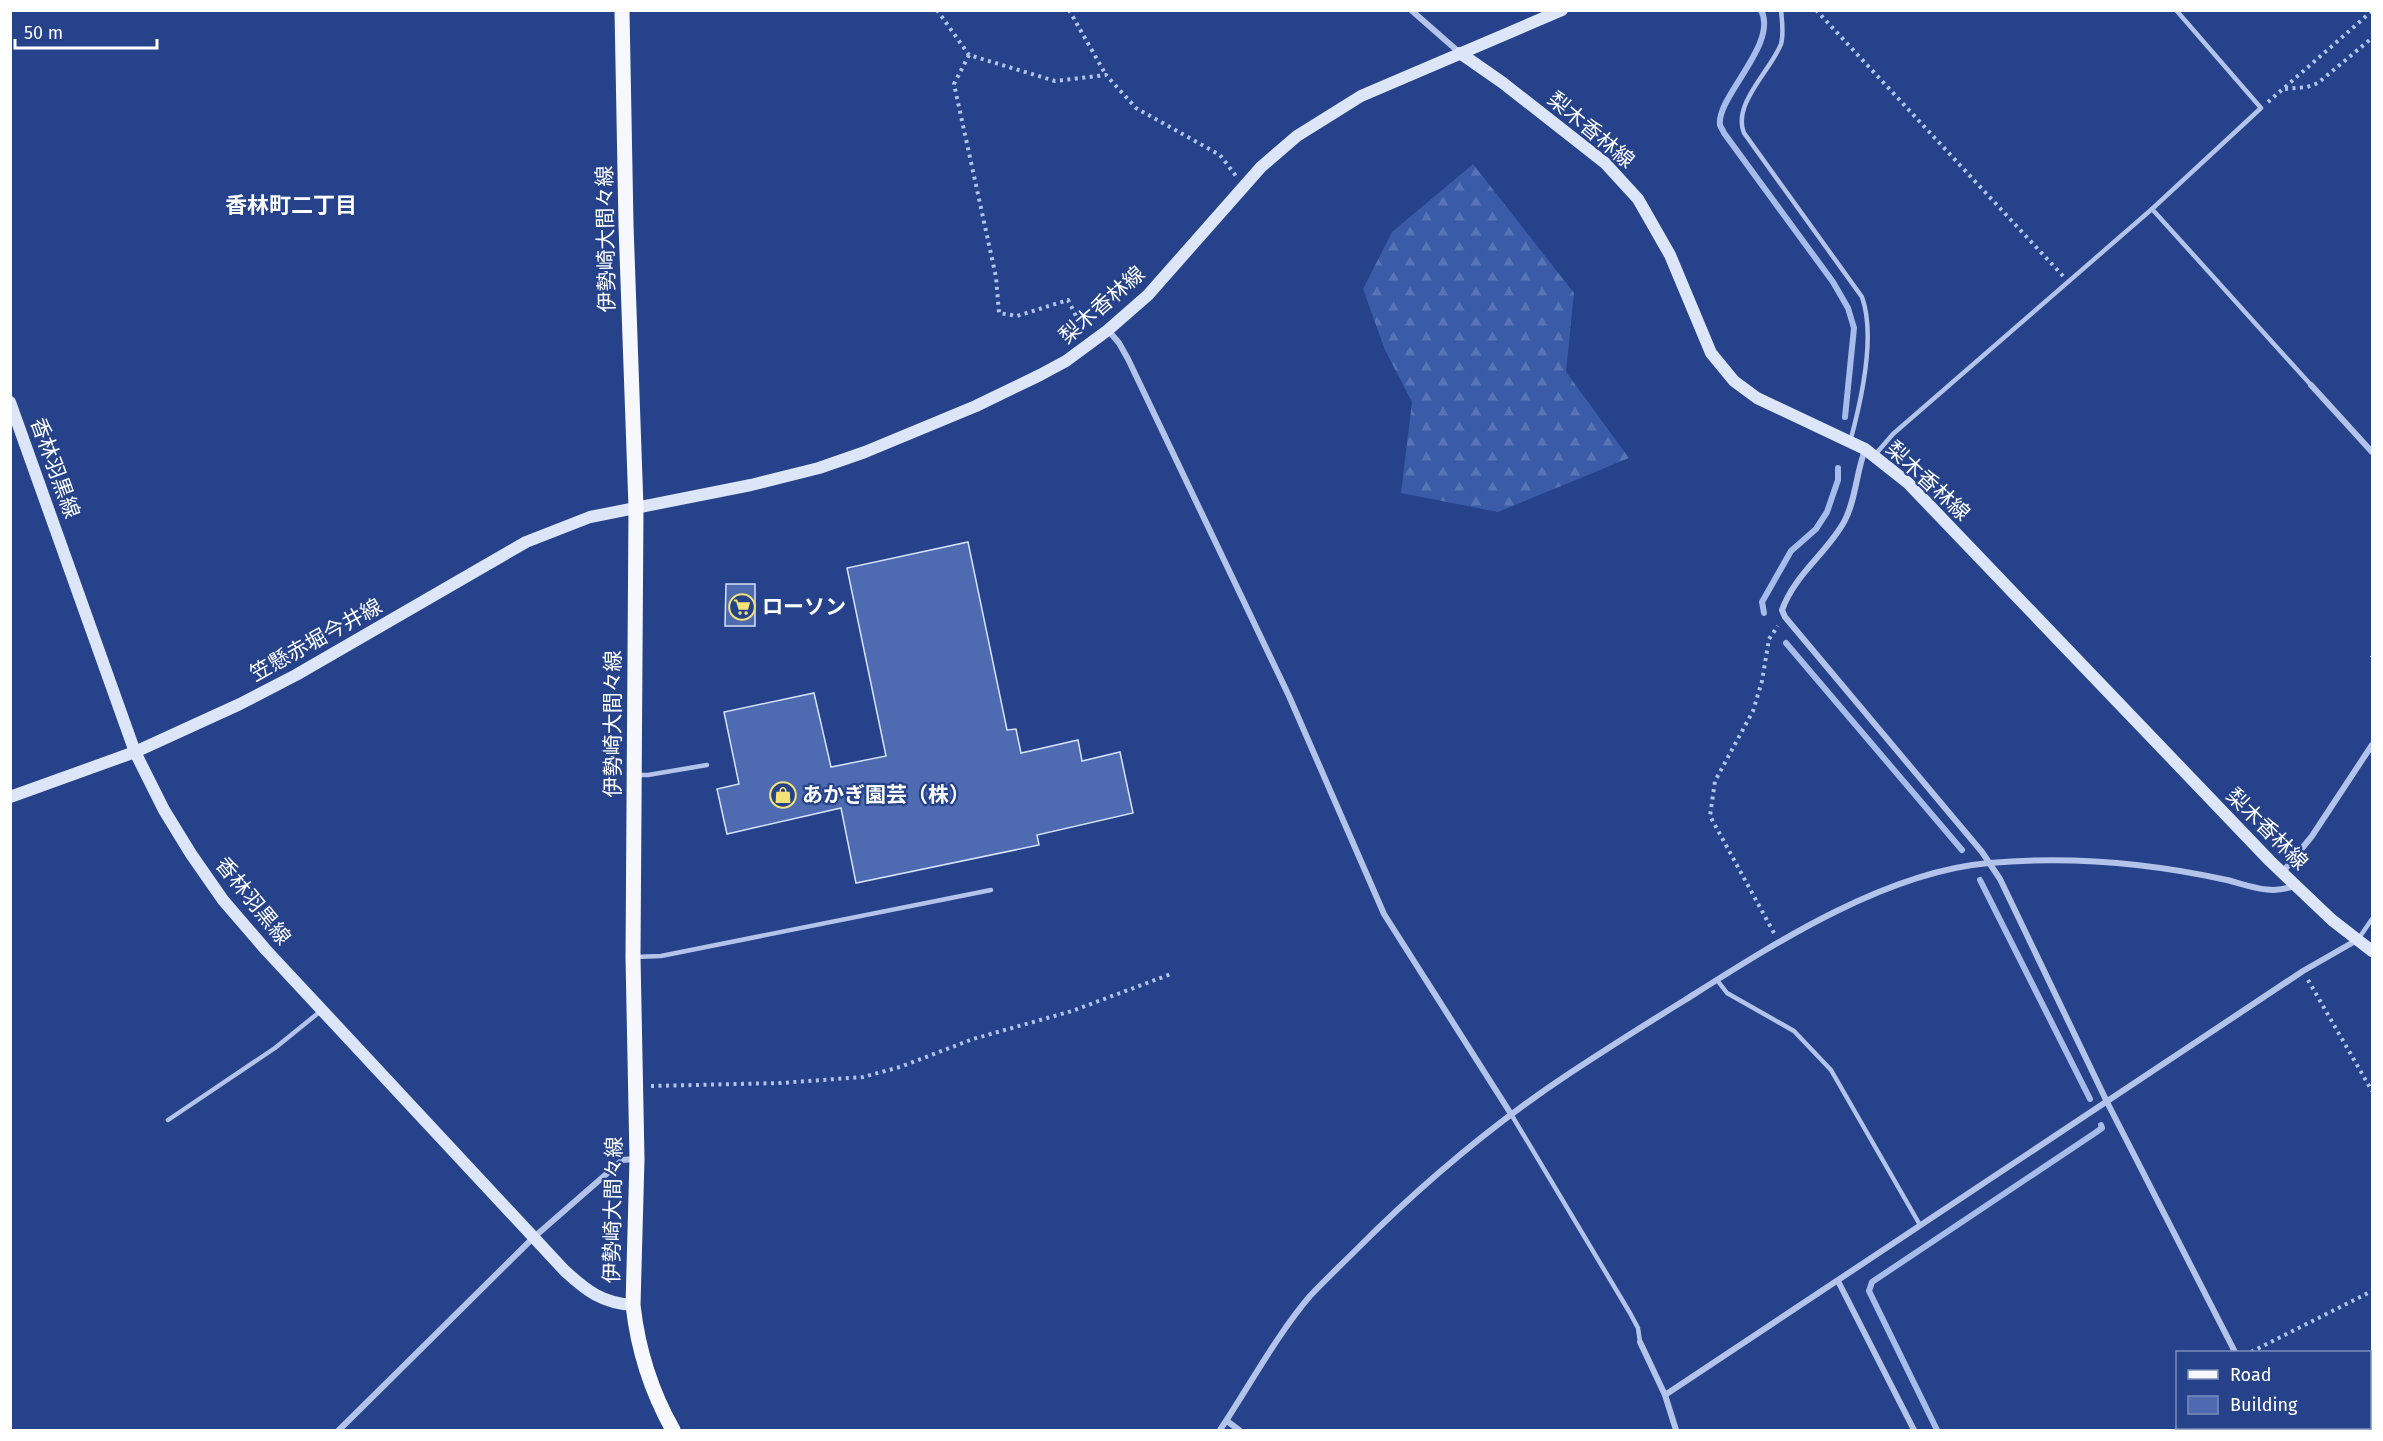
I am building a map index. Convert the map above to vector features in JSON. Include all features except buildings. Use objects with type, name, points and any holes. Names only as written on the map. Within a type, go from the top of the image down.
[{"type":"main road","name":"伊勢崎大間々線","points":[[622,10],[627,271],[636,507],[633,957],[637,1159],[633,1305],[646,1370],[658,1402],[673,1431]]},
{"type":"main road","points":[[1460,53],[1562,10]]},
{"type":"main road","name":"梨木香林線","points":[[636,507],[790,476],[865,452],[976,406],[1040,375],[1090,344],[1148,295],[1244,185],[1278,151],[1325,117],[1361,96],[1460,53],[1503,83],[1605,163],[1638,199],[1670,255],[1711,353],[1734,381],[1757,398],[1870,452],[1908,483],[2282,873],[2357,940],[2373,951]]},
{"type":"main road","name":"香林羽黒線","points":[[10,402],[113,696],[135,752],[164,810],[223,900],[266,950],[533,1238],[582,1287],[609,1302],[633,1305]]},
{"type":"main road","name":"笠懸赤堀今井線","points":[[10,797],[135,752],[296,675],[526,542],[590,517],[636,507]]},
{"type":"street","points":[[1411,10],[1460,53]]},
{"type":"street","points":[[1108,330],[1128,359],[1289,696],[1384,914],[1511,1114]]},
{"type":"street","points":[[2311,385],[2373,452]]},
{"type":"street","points":[[1870,452],[1845,519],[1830,542],[1796,581],[1782,610],[1785,617],[1890,740],[2000,879],[2107,1102],[2234,1351]]},
{"type":"street","points":[[2282,873],[2305,845],[2373,745]]},
{"type":"street","points":[[1220,1431],[1311,1295],[1398,1208],[1511,1114],[1569,1073],[1779,941],[1924,876],[1989,863],[2100,862],[2190,872],[2271,891],[2285,890],[2296,885]]},
{"type":"street","points":[[1665,1395],[2303,971],[2357,940]]},
{"type":"street","points":[[339,1431],[533,1238],[622,1160],[637,1159]]},
{"type":"street","points":[[1838,1281],[1914,1431]]},
{"type":"street","points":[[1640,1342],[1665,1395],[1676,1431]]},
{"type":"street","points":[[1227,1421],[1239,1431]]},
{"type":"lane","points":[[1781,10],[1782,42],[1748,99],[1740,124],[1744,133],[1862,297],[1867,311],[1868,337],[1850,442]]},
{"type":"lane","points":[[1870,452],[2152,209],[2260,108],[2176,10]]},
{"type":"lane","points":[[2152,209],[2311,385]]},
{"type":"lane","points":[[634,775],[648,775],[707,765]]},
{"type":"lane","points":[[633,957],[661,956],[991,890]]},
{"type":"lane","points":[[2357,940],[2373,919]]},
{"type":"lane","points":[[1717,980],[1727,993],[1794,1031],[1831,1070],[1920,1225]]},
{"type":"lane","points":[[168,1120],[275,1048],[323,1010]]},
{"type":"lane","points":[[1511,1114],[1630,1313],[1638,1328],[1640,1342]]},
{"type":"path","points":[[937,10],[969,56],[1055,81],[1106,75]]},
{"type":"path","points":[[1069,10],[1106,75],[1136,108],[1220,155],[1244,185]]},
{"type":"path","points":[[1816,10],[2068,282]]},
{"type":"path","points":[[2260,108],[2373,11]]},
{"type":"path","points":[[2284,89],[2307,87],[2318,83],[2373,38]]},
{"type":"path","points":[[969,56],[954,84],[996,277],[999,313],[1017,316],[1068,300],[1090,344]]},
{"type":"path","points":[[1779,941],[1710,816],[1715,781],[1753,711],[1762,681],[1769,639],[1785,617]]},
{"type":"path","points":[[2303,971],[2373,1091]]},
{"type":"path","points":[[635,1086],[781,1083],[863,1077],[900,1067],[973,1039],[1072,1011],[1171,974]]},
{"type":"path","points":[[2256,1351],[2373,1291]]},
{"type":"green space","points":[[1473,164],[1574,293],[1566,372],[1629,458],[1498,512],[1401,493],[1412,402],[1385,350],[1363,289],[1392,232]]},
{"type":"waterway","points":[[1761,10],[1764,24],[1762,38],[1727,100],[1721,113],[1720,125],[1833,282],[1848,308],[1854,328],[1845,417]]},
{"type":"waterway","points":[[1764,613],[1762,602],[1791,551],[1816,529],[1827,512],[1838,480],[1838,468]]},
{"type":"waterway","points":[[1786,643],[1962,850]]},
{"type":"waterway","points":[[1980,880],[2090,1099]]},
{"type":"waterway","points":[[1937,1430],[1869,1291],[1872,1282],[2095,1133],[2102,1128],[2101,1125]]},
{"type":"place","name":"ローソン","points":[[742,607]]},
{"type":"place","name":"あかぎ園芸（株）","points":[[783,795]]},
{"type":"district","name":"香林町二丁目","points":[[291,205]]}]
